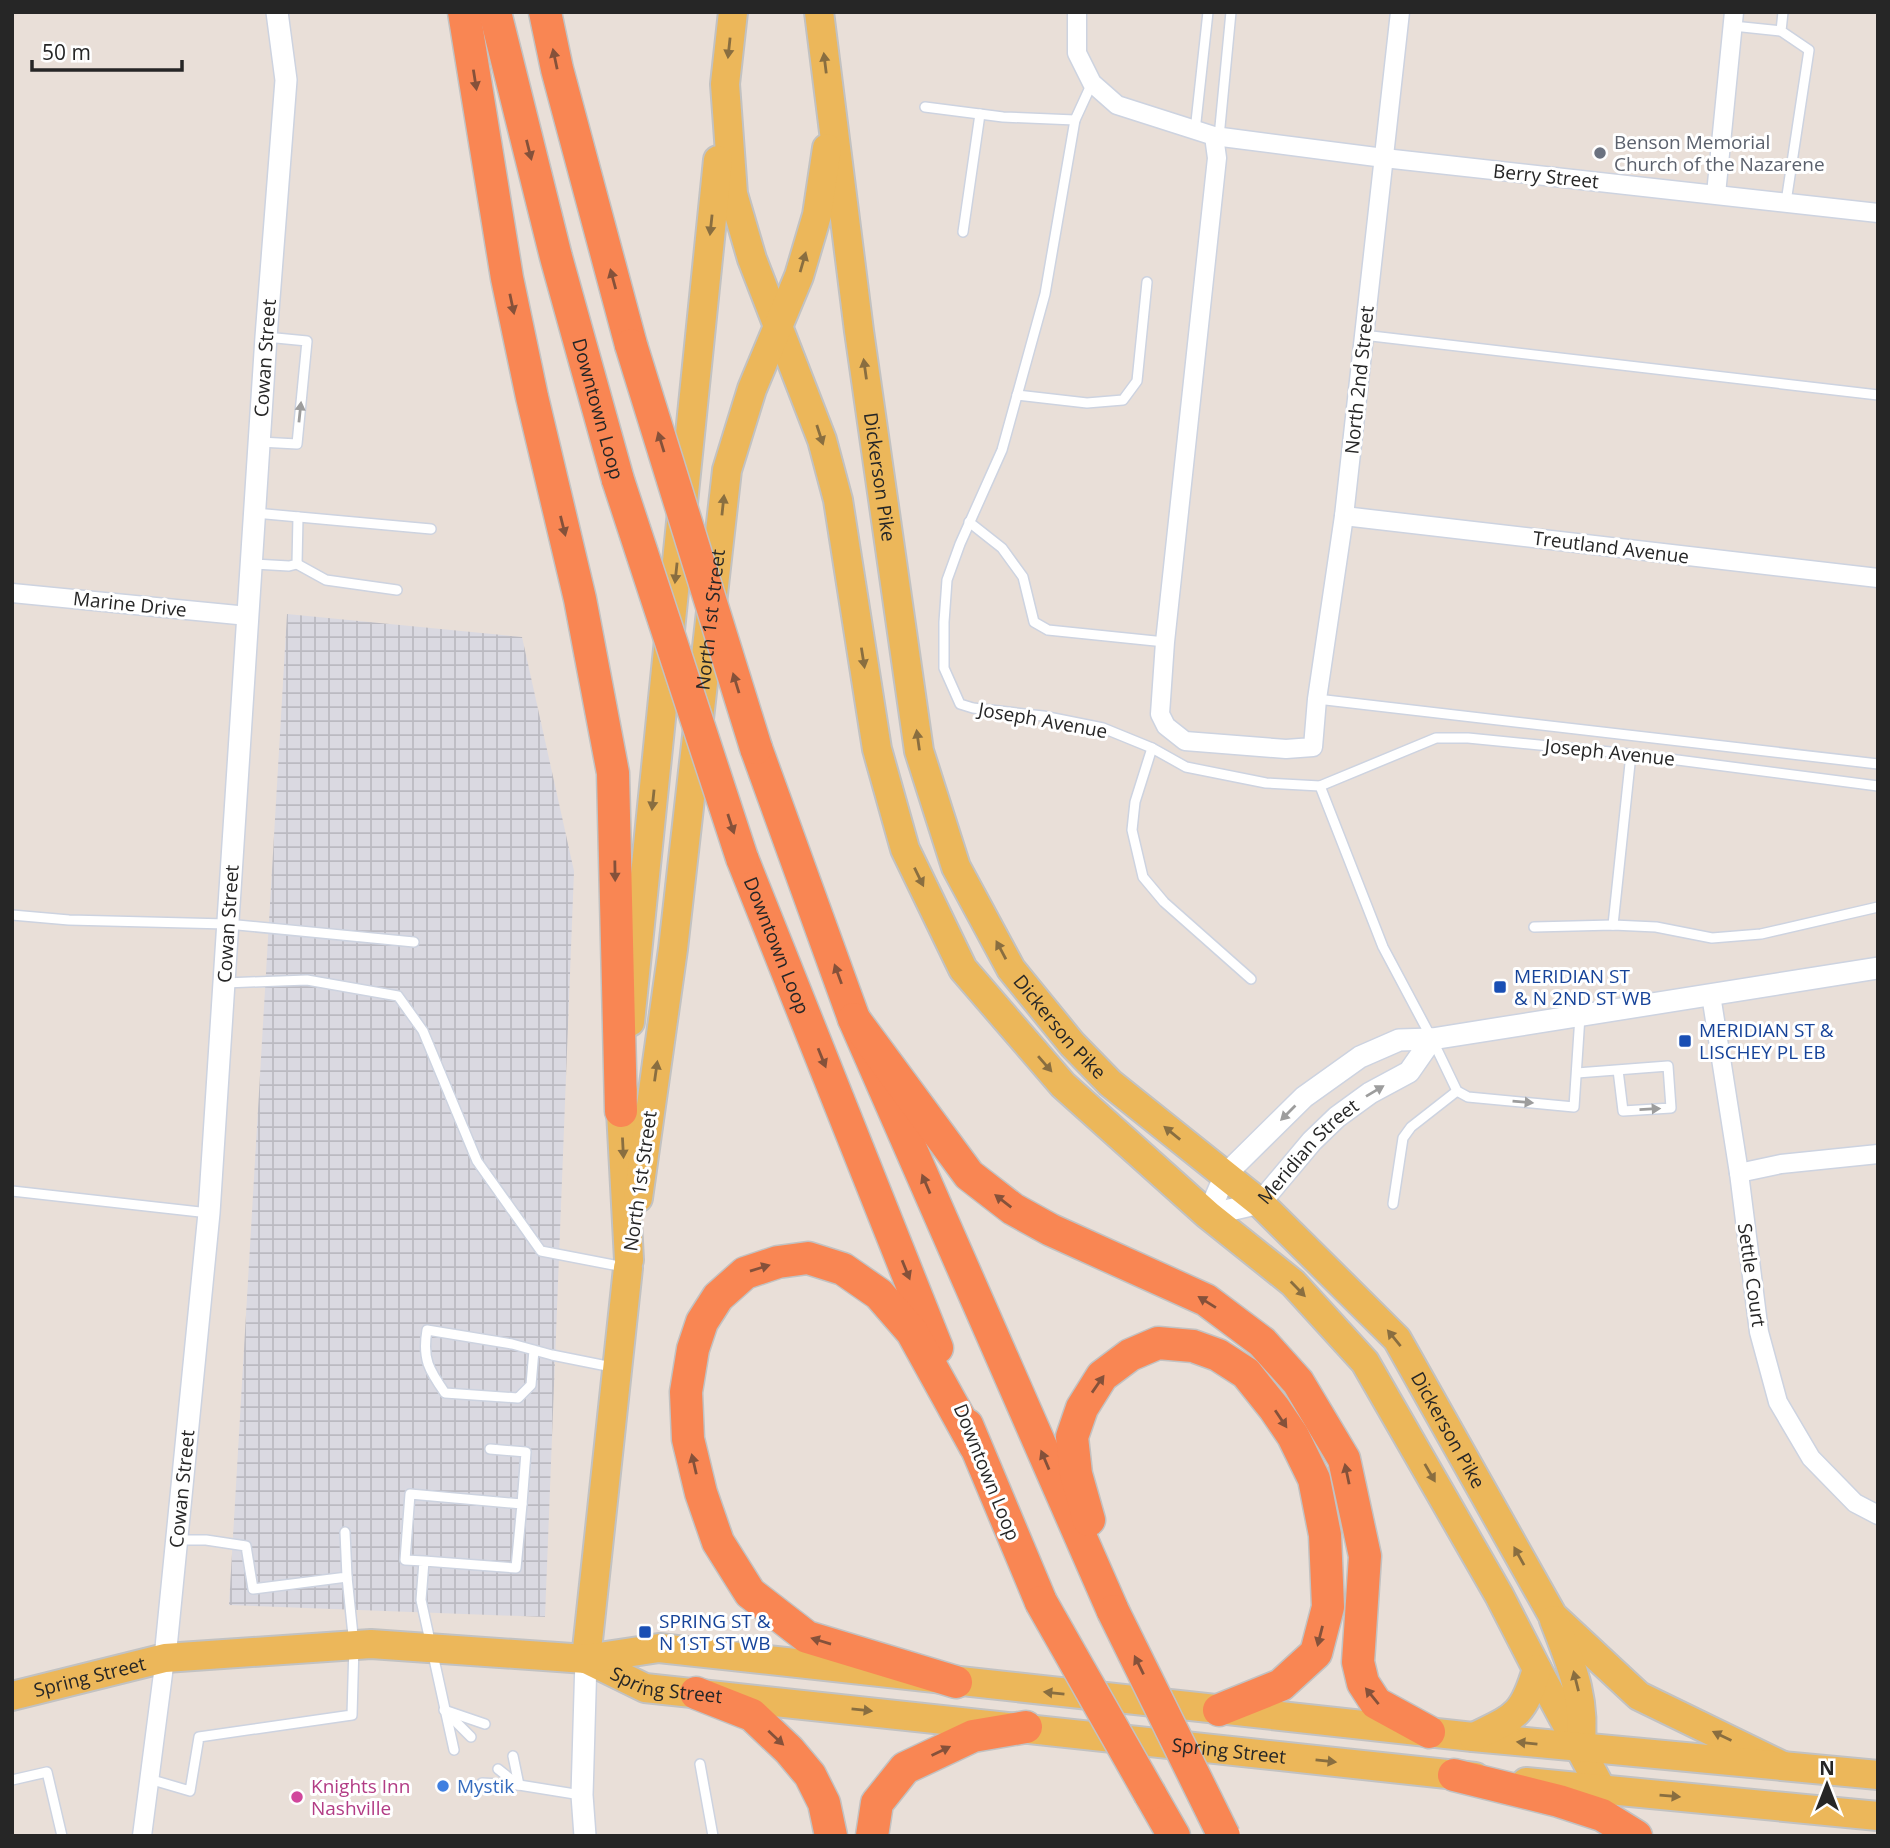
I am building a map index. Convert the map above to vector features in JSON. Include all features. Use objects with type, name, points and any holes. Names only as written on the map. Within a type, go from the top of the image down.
[{"type":"highway","points":[[464,12],[507,278],[580,599],[613,773],[621,1111]]},
{"type":"highway","name":"Downtown Loop","points":[[495,12],[556,257],[618,480],[742,858],[975,1446],[1041,1602],[1174,1836]]},
{"type":"highway","points":[[545,12],[631,345],[756,748],[855,1018],[1107,1601],[1224,1836]]},
{"type":"highway","points":[[855,1018],[969,1175],[1013,1209],[1051,1230],[1206,1300],[1262,1342],[1298,1382],[1344,1459],[1347,1471],[1365,1556],[1358,1662],[1363,1683],[1376,1703],[1429,1732]]},
{"type":"highway","points":[[956,1682],[807,1637],[750,1593],[718,1542],[701,1493],[688,1439],[686,1392],[693,1349],[702,1322],[718,1297],[745,1273],[778,1262],[808,1258],[843,1269],[879,1294],[912,1332],[975,1446]]},
{"type":"highway","points":[[1107,1601],[1076,1474],[1072,1437],[1082,1408],[1102,1376],[1130,1355],[1158,1343],[1193,1346],[1219,1355],[1246,1373],[1293,1436],[1314,1479],[1325,1535],[1328,1570],[1328,1607],[1316,1653],[1281,1685],[1219,1710]]},
{"type":"highway","points":[[696,1693],[752,1715],[789,1750],[810,1776],[824,1803],[831,1836]]},
{"type":"highway","points":[[872,1836],[877,1803],[905,1769],[973,1736],[1026,1727]]},
{"type":"highway","points":[[1454,1775],[1559,1801],[1602,1815],[1636,1836]]},
{"type":"highway","points":[[1150,1794],[1152,1836]]},
{"type":"main road","name":"Dickerson Pike","points":[[733,12],[725,84],[733,194],[752,259],[822,440],[838,500],[877,749],[905,849],[963,969],[1063,1085],[1208,1215],[1293,1283],[1365,1362],[1499,1595],[1602,1790]]},
{"type":"main road","name":"Dickerson Pike","points":[[819,12],[859,331],[919,751],[956,867],[1011,969],[1072,1044],[1110,1083],[1260,1203],[1397,1339],[1553,1616],[1639,1696],[1783,1766]]},
{"type":"main road","name":"North 1st Street","points":[[725,84],[621,1111],[629,1260],[677,922],[727,470],[752,389],[799,276],[817,215],[832,114]]},
{"type":"main road","name":"North 1st Street","points":[[586,1659],[628,1268]]},
{"type":"main road","points":[[1533,1783],[1567,1766],[1580,1748],[1583,1711],[1576,1677],[1553,1616]]},
{"type":"main road","name":"Spring Street","points":[[12,1696],[165,1658],[371,1644],[586,1659],[659,1648],[1473,1737],[1878,1775]]},
{"type":"main road","name":"Spring Street","points":[[586,1659],[645,1688],[1454,1775],[1878,1816]]},
{"type":"main road","points":[[1473,1737],[1513,1718],[1525,1703],[1536,1669]]},
{"type":"street","name":"Cowan Street","points":[[142,1836],[165,1658],[209,1213],[266,337],[286,80],[277,12]]},
{"type":"street","points":[[1077,12],[1077,53],[1092,83],[1117,105],[1216,136],[1217,158],[1165,642]]},
{"type":"street","name":"North 2nd Street","points":[[1165,642],[1160,714],[1166,726],[1185,741],[1286,749],[1313,747],[1317,699],[1344,516],[1400,12]]},
{"type":"street","points":[[1716,194],[1734,19]]},
{"type":"street","name":"Berry Street","points":[[1216,136],[1384,158],[1878,213]]},
{"type":"street","name":"Treutland Avenue","points":[[1344,516],[1878,579]]},
{"type":"street","name":"Marine Drive","points":[[12,593],[248,616]]},
{"type":"street","name":"Meridian Street","points":[[1208,1215],[1225,1175],[1304,1097],[1360,1057],[1399,1040],[1432,1039],[1878,968]]},
{"type":"street","name":"Settle Court","points":[[1711,995],[1739,1173],[1759,1332],[1778,1402],[1811,1458],[1855,1503],[1878,1515]]},
{"type":"street","name":"Meridian Street","points":[[1208,1215],[1260,1203],[1312,1141],[1337,1117],[1370,1093],[1409,1072],[1432,1039]]},
{"type":"street","points":[[1739,1173],[1781,1164],[1878,1154]]},
{"type":"street","name":"North 1st Street","points":[[585,1836],[582,1795],[586,1659]]},
{"type":"lane","points":[[1195,131],[1208,12]]},
{"type":"lane","points":[[1216,136],[1231,12]]},
{"type":"lane","points":[[1781,31],[1783,12]]},
{"type":"lane","points":[[1734,19],[1781,31],[1809,50],[1786,202]]},
{"type":"lane","name":"Joseph Avenue","points":[[1092,83],[1075,120],[1045,294],[1002,450],[969,522],[947,580],[944,668],[960,704],[1103,728],[1153,748],[1186,767],[1266,783],[1320,786],[1436,738],[1468,738],[1631,754],[1878,786]]},
{"type":"lane","points":[[925,107],[980,114],[1075,120]]},
{"type":"lane","points":[[963,232],[980,114]]},
{"type":"lane","points":[[1017,395],[1087,403],[1123,400],[1137,381],[1147,282]]},
{"type":"lane","points":[[1363,335],[1878,395]]},
{"type":"lane","points":[[260,442],[296,444],[307,341],[266,337]]},
{"type":"lane","points":[[255,513],[431,528]]},
{"type":"lane","points":[[296,564],[298,517]]},
{"type":"lane","points":[[969,522],[1002,548],[1023,577],[1034,622],[1048,630],[1165,642]]},
{"type":"lane","points":[[252,564],[296,564],[326,580],[397,590]]},
{"type":"lane","points":[[1317,699],[1878,764]]},
{"type":"lane","points":[[1153,748],[1135,802],[1132,830],[1143,877],[1164,902],[1251,979]]},
{"type":"lane","points":[[1613,925],[1631,754]]},
{"type":"lane","points":[[1320,786],[1383,947],[1457,1091],[1468,1097],[1574,1107],[1580,1016]]},
{"type":"lane","points":[[1534,927],[1656,927],[1712,938],[1761,934],[1878,907]]},
{"type":"lane","points":[[12,915],[69,920],[227,925],[414,943]]},
{"type":"lane","points":[[223,984],[307,979],[398,996],[423,1031],[477,1161],[541,1251],[628,1268]]},
{"type":"lane","points":[[1577,1073],[1668,1066],[1671,1108],[1622,1111],[1618,1070]]},
{"type":"lane","points":[[1393,1204],[1404,1138],[1411,1127],[1457,1091]]},
{"type":"lane","points":[[12,1191],[209,1213]]},
{"type":"lane","points":[[534,1350],[531,1385],[518,1398],[445,1392],[432,1374],[423,1350],[427,1331],[512,1344],[617,1368]]},
{"type":"lane","points":[[490,1449],[526,1452],[522,1504],[516,1568],[405,1560],[410,1494],[522,1504]]},
{"type":"lane","points":[[149,1779],[191,1791],[199,1737],[352,1715],[354,1645],[345,1532]]},
{"type":"lane","points":[[176,1540],[206,1540],[246,1546],[253,1589],[347,1577]]},
{"type":"lane","points":[[424,1561],[421,1600],[454,1750]]},
{"type":"lane","points":[[444,1710],[485,1724]]},
{"type":"lane","points":[[444,1710],[471,1737]]},
{"type":"lane","points":[[513,1756],[519,1786]]},
{"type":"lane","points":[[700,1765],[713,1836]]},
{"type":"lane","points":[[498,1769],[519,1786]]},
{"type":"lane","points":[[12,1780],[47,1772],[62,1836]]},
{"type":"lane","points":[[482,1783],[582,1795]]},
{"type":"shaded area","points":[[287,614],[522,637],[574,871],[545,1617],[229,1605]]},
{"type":"place","name":"Benson Memorial Church of the Nazarene","points":[[1600,153]]},
{"type":"place","name":"MERIDIAN ST & N 2ND ST WB","points":[[1500,987]]},
{"type":"place","name":"MERIDIAN ST & LISCHEY PL EB","points":[[1685,1041]]},
{"type":"place","name":"SPRING ST & N 1ST ST WB","points":[[645,1632]]},
{"type":"place","name":"Mystik","points":[[443,1786]]},
{"type":"place","name":"Knights Inn Nashville","points":[[297,1797]]}]
